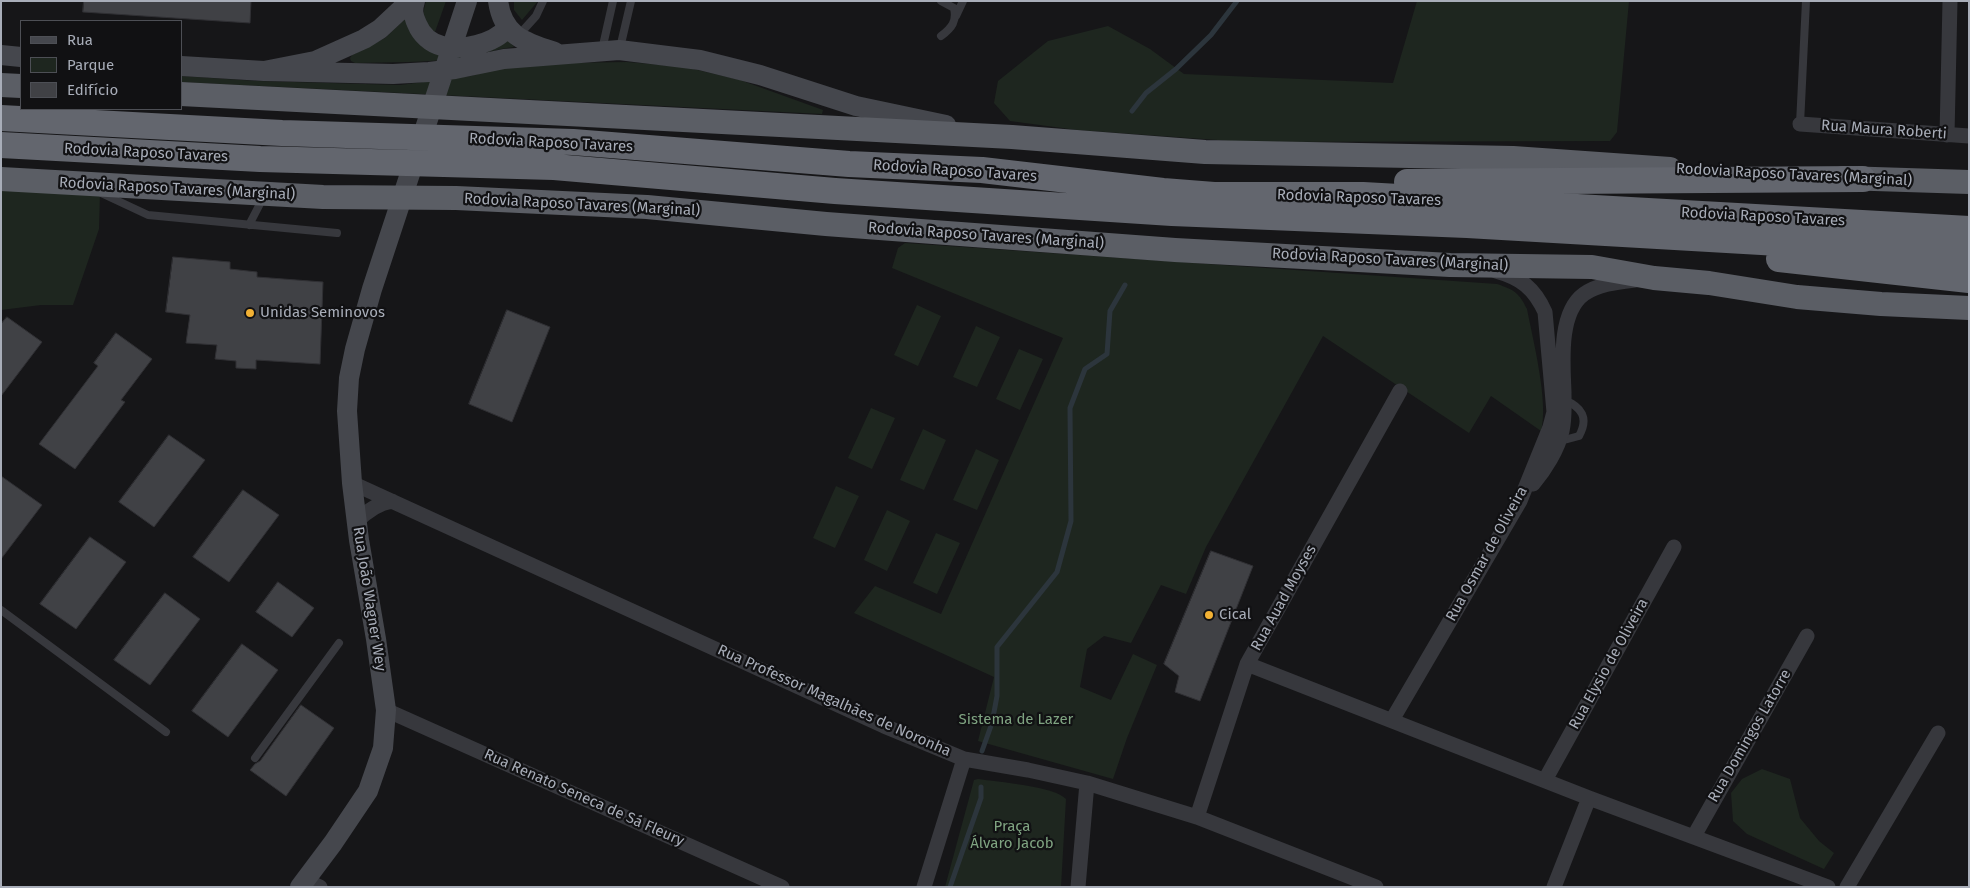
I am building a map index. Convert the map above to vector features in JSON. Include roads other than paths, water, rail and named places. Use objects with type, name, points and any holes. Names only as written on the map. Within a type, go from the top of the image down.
[{"type":"highway","points":[[1,85],[20,86]]},
{"type":"highway","name":"Rodovia Raposo Tavares (Marginal)","points":[[182,94],[1012,137],[1205,152],[1513,158],[1626,167],[1969,182]]},
{"type":"highway","name":"Rodovia Raposo Tavares","points":[[1,118],[282,133],[573,142],[849,164],[982,170],[1214,195],[1363,195],[1969,229]]},
{"type":"highway","name":"Rodovia Raposo Tavares","points":[[1,145],[260,159],[554,167],[835,191],[1162,212],[1593,232],[1969,254]]},
{"type":"highway","points":[[1164,191],[1214,183],[1863,178]]},
{"type":"highway","name":"Rodovia Raposo Tavares (Marginal)","points":[[1,179],[323,197],[456,198],[647,208],[826,224],[1175,250],[1450,265],[1592,267],[1654,278],[1709,283],[1798,297],[1881,304],[1969,308]]},
{"type":"highway","points":[[1593,232],[1819,264],[1969,280]]},
{"type":"main road","points":[[264,70],[315,61],[346,48],[380,29],[410,1]]},
{"type":"main road","points":[[415,1],[413,15],[420,32],[441,46],[454,48],[486,42],[512,33]]},
{"type":"main road","points":[[498,1],[501,16],[512,33],[536,46],[561,54]]},
{"type":"main road","name":"Rua João Wagner Wey","points":[[308,884],[368,791],[383,748],[386,710],[356,522],[347,411],[348,378],[372,289],[465,5]]},
{"type":"main road","points":[[182,66],[402,73],[455,69],[504,59],[610,51],[700,60],[760,75],[856,106],[912,119],[1012,137]]},
{"type":"main road","points":[[1,56],[20,57]]},
{"type":"street","points":[[1946,134],[1950,1]]},
{"type":"street","name":"Rua Maura Roberti","points":[[1800,124],[1969,136]]},
{"type":"street","name":"Rua Osmar de Oliveira","points":[[1392,720],[1520,501],[1550,428],[1554,412],[1545,312],[1539,299],[1529,286],[1516,278],[1497,272],[1450,265]]},
{"type":"street","points":[[1520,501],[1539,477],[1562,432],[1564,345],[1570,311],[1582,295],[1595,288],[1622,281],[1654,278]]},
{"type":"street","name":"Rua Auad Moyses","points":[[1197,817],[1247,664],[1400,391]]},
{"type":"street","name":"Rua Professor Magalhães de Noronha","points":[[352,483],[884,726],[964,758],[1087,783],[1197,817],[1376,887]]},
{"type":"street","points":[[356,522],[384,502],[392,501]]},
{"type":"street","name":"Rua Elysio de Oliveira","points":[[1545,780],[1674,547]]},
{"type":"street","name":"Rua Domingos Latorre","points":[[1694,836],[1807,636]]},
{"type":"street","points":[[1247,664],[1589,798],[1828,887]]},
{"type":"street","name":"Rua Renato Seneca de Sá Fleury","points":[[386,710],[782,887]]},
{"type":"street","points":[[1847,887],[1938,733]]},
{"type":"street","points":[[924,887],[964,758]]},
{"type":"street","points":[[1078,887],[1087,783]]},
{"type":"street","points":[[1554,887],[1589,798]]},
{"type":"lane","points":[[512,33],[536,16],[544,1]]},
{"type":"lane","points":[[610,51],[613,1]]},
{"type":"lane","points":[[610,51],[631,1]]},
{"type":"lane","points":[[941,1],[954,8],[956,16]]},
{"type":"lane","points":[[941,36],[951,29],[963,1]]},
{"type":"lane","points":[[1800,124],[1806,1]]},
{"type":"lane","points":[[81,183],[148,215],[337,233]]},
{"type":"lane","points":[[249,225],[265,194]]},
{"type":"lane","points":[[1555,447],[1564,440],[1579,436],[1584,428],[1584,416],[1575,404],[1564,400]]},
{"type":"lane","points":[[1,610],[166,732]]},
{"type":"lane","points":[[255,758],[339,643]]},
{"type":"waterway","points":[[1132,111],[1146,93],[1176,69],[1211,35],[1237,1]]},
{"type":"waterway","points":[[982,751],[992,723],[997,696],[997,647],[1057,572],[1071,521],[1070,408],[1085,369],[1107,354],[1110,311],[1125,285]]},
{"type":"waterway","points":[[950,887],[981,798],[981,787]]},
{"type":"place","name":"Unidas Seminovos","points":[[250,313]]},
{"type":"place","name":"Cical","points":[[1209,615]]},
{"type":"park label","name":"Sistema de Lazer","points":[[1016,720]]},
{"type":"park label","name":"Praça Álvaro Jacob","points":[[1012,836]]}]
